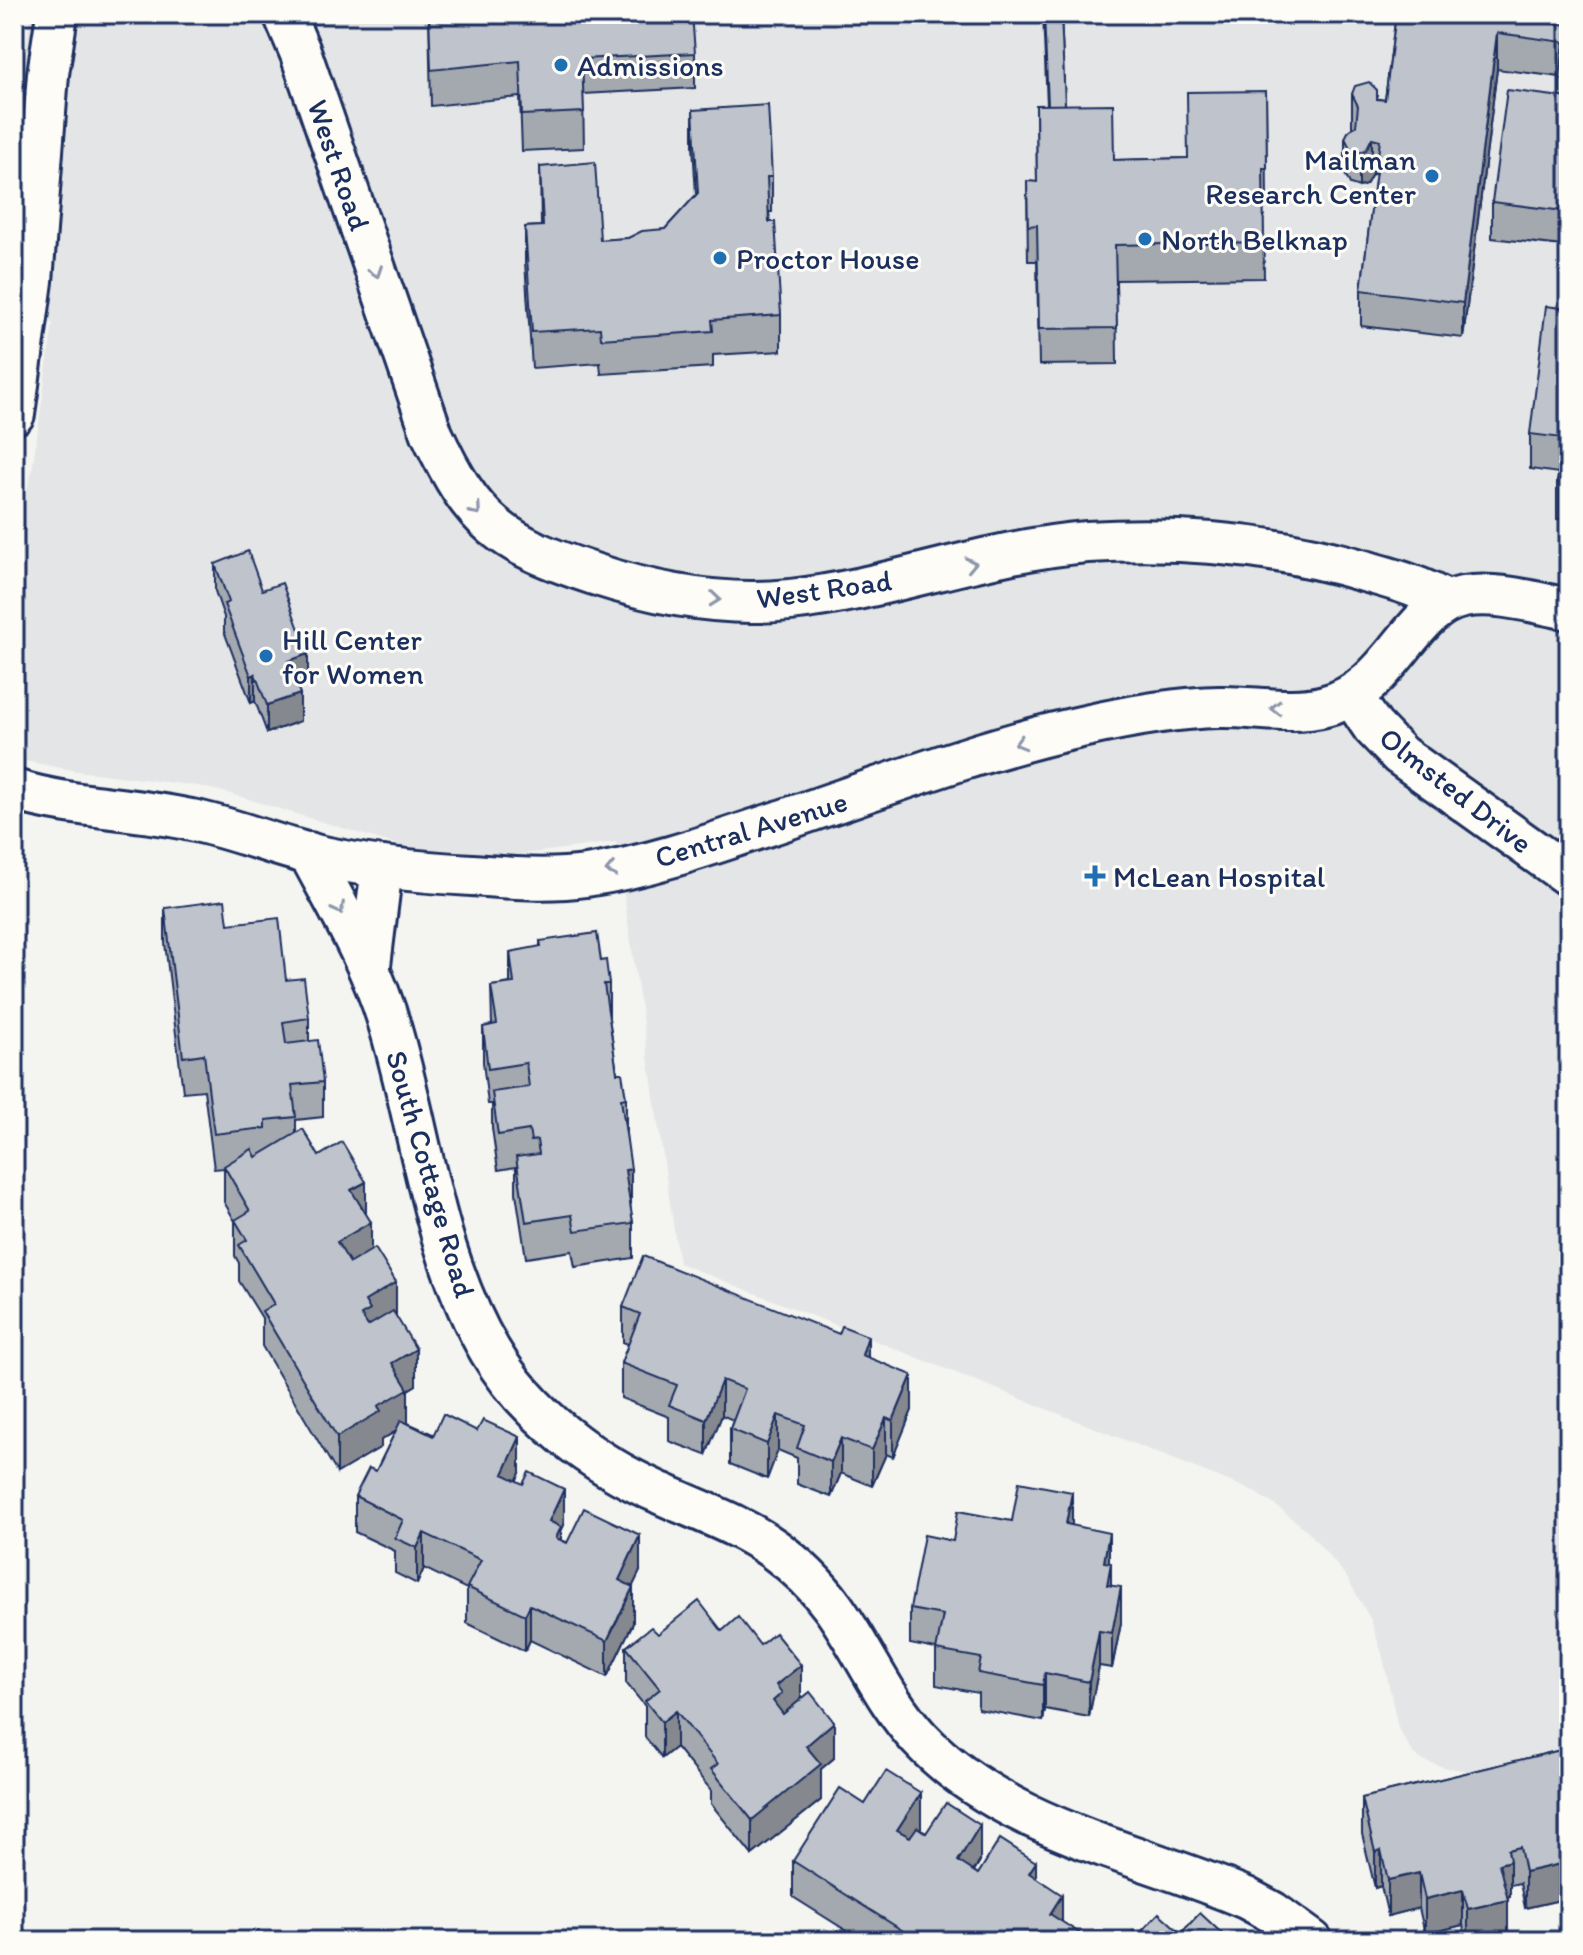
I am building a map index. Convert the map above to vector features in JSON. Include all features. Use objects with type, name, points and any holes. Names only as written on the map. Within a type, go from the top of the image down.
[{"type":"street","points":[[14,413],[18,359],[37,231],[48,74],[57,14]]},
{"type":"street","name":"West Road","points":[[284,14],[301,54],[432,434],[445,462],[475,510],[493,528],[542,556],[636,586],[723,600],[757,601],[827,594],[1084,542],[1207,542],[1313,558],[1354,568],[1416,586],[1447,602]]},
{"type":"street","points":[[1447,602],[1483,596],[1569,609]]},
{"type":"street","name":"Central Avenue","points":[[14,790],[72,804],[135,810],[191,820],[309,853],[382,867],[529,878],[588,875],[708,845],[968,759],[1082,726],[1218,707],[1319,708],[1352,696],[1383,671],[1417,628],[1447,602]]},
{"type":"street","name":"Olmsted Drive","points":[[1352,696],[1373,727],[1400,755],[1569,876]]},
{"type":"street","name":"South Cottage Road","points":[[309,853],[370,965],[390,1026],[447,1249],[466,1304],[507,1375],[546,1418],[605,1465],[660,1493],[727,1520],[764,1542],[797,1568],[833,1606],[898,1713],[942,1760],[966,1779],[1047,1824],[1246,1898],[1272,1912],[1312,1941]]},
{"type":"street","name":"South Cottage Road","points":[[370,965],[382,867]]},
{"type":"shaded area","name":"McLean Hospital","points":[[30,14],[1569,14],[1569,1761],[1473,1772],[1444,1767],[1422,1760],[1413,1753],[1398,1728],[1383,1657],[1371,1620],[1346,1576],[1308,1531],[1251,1490],[679,1263],[616,842],[509,856],[427,854],[198,786],[77,771],[14,759],[14,540],[32,471],[53,323],[14,320],[14,156]]},
{"type":"building","points":[[429,14],[692,14],[695,53],[582,59],[584,112],[522,115],[520,61],[431,70]]},
{"type":"building","points":[[1044,14],[1061,14],[1065,105],[1048,105]]},
{"type":"building","name":"Mailman Research Center","points":[[1396,14],[1542,14],[1541,22],[1566,25],[1569,14],[1569,80],[1560,79],[1564,42],[1497,33],[1463,303],[1361,290],[1380,140],[1372,138],[1366,150],[1359,152],[1350,148],[1345,138],[1349,130],[1356,126],[1358,106],[1352,94],[1355,86],[1369,82],[1377,90],[1377,99],[1385,100]]},
{"type":"building","points":[[1507,90],[1569,98],[1569,224],[1562,224],[1564,211],[1492,202]]},
{"type":"building","name":"North Belknap","points":[[1266,91],[1264,242],[1115,245],[1117,328],[1039,329],[1037,225],[1028,226],[1027,181],[1037,182],[1036,105],[1113,104],[1114,160],[1188,158],[1187,92]]},
{"type":"building","name":"Proctor House","points":[[768,105],[772,177],[767,177],[769,222],[775,222],[781,315],[712,320],[713,331],[601,339],[600,328],[532,332],[525,227],[543,226],[540,167],[595,162],[600,240],[628,238],[642,231],[665,229],[698,193],[693,110]]},
{"type":"building","points":[[1546,306],[1569,309],[1569,485],[1557,483],[1563,438],[1530,434]]},
{"type":"building","name":"Hill Center for Women","points":[[248,551],[262,590],[282,583],[308,654],[288,661],[300,694],[267,705],[255,674],[251,676],[224,604],[229,602],[215,564]]},
{"type":"building","points":[[225,900],[228,924],[279,918],[286,980],[304,978],[309,1018],[283,1022],[286,1044],[318,1040],[323,1082],[292,1085],[296,1117],[266,1120],[266,1128],[214,1134],[204,1054],[183,1057],[165,908]]},
{"type":"building","points":[[597,933],[601,961],[606,960],[609,984],[604,984],[617,1073],[622,1073],[626,1098],[621,1099],[631,1169],[625,1170],[633,1223],[575,1231],[572,1215],[526,1222],[516,1157],[539,1154],[537,1140],[531,1141],[529,1130],[498,1135],[492,1092],[529,1087],[526,1063],[488,1069],[483,1027],[497,1024],[491,986],[514,983],[510,952],[541,946],[540,941]]},
{"type":"building","points":[[303,1129],[319,1156],[342,1142],[366,1182],[351,1190],[371,1222],[337,1242],[350,1263],[375,1248],[396,1282],[365,1301],[370,1310],[361,1315],[368,1326],[393,1311],[416,1349],[392,1363],[408,1389],[378,1406],[381,1411],[337,1437],[262,1311],[274,1304],[239,1245],[247,1240],[235,1220],[250,1211],[224,1166],[252,1149],[256,1157]]},
{"type":"building","points":[[643,1256],[839,1334],[842,1326],[868,1336],[862,1355],[912,1375],[893,1421],[886,1418],[872,1450],[841,1438],[831,1462],[797,1448],[805,1425],[778,1415],[767,1444],[730,1429],[745,1389],[722,1380],[706,1420],[669,1405],[677,1385],[621,1363],[640,1314],[623,1307]]},
{"type":"building","points":[[443,1414],[477,1431],[483,1420],[520,1437],[503,1474],[523,1484],[529,1472],[564,1489],[549,1521],[561,1527],[556,1538],[567,1543],[584,1508],[640,1535],[619,1580],[633,1587],[607,1641],[530,1605],[525,1615],[467,1587],[481,1560],[424,1533],[417,1548],[395,1538],[403,1520],[355,1496],[369,1468],[376,1471],[401,1420],[433,1436]]},
{"type":"building","points":[[1019,1482],[1072,1492],[1066,1524],[1109,1533],[1104,1562],[1111,1563],[1107,1585],[1121,1587],[1112,1633],[1099,1631],[1089,1682],[1045,1673],[1043,1685],[978,1673],[981,1658],[936,1650],[943,1615],[910,1609],[924,1535],[953,1541],[958,1511],[1012,1521]]},
{"type":"building","points":[[699,1601],[722,1631],[738,1617],[760,1645],[775,1633],[801,1665],[776,1685],[782,1693],[773,1701],[783,1714],[810,1692],[834,1722],[806,1746],[821,1764],[752,1820],[711,1769],[718,1764],[676,1711],[662,1722],[645,1701],[660,1689],[626,1647],[651,1627],[658,1634]]},
{"type":"building","points":[[1569,1748],[1569,1862],[1525,1872],[1520,1847],[1508,1850],[1510,1861],[1499,1864],[1508,1900],[1468,1909],[1463,1890],[1425,1899],[1419,1873],[1388,1880],[1381,1850],[1375,1852],[1362,1798]]},
{"type":"building","points":[[886,1771],[921,1793],[897,1830],[910,1837],[917,1827],[926,1833],[946,1803],[980,1825],[958,1861],[978,1874],[1000,1839],[1036,1862],[1029,1873],[1062,1895],[1050,1914],[1081,1934],[1076,1941],[919,1941],[793,1861],[840,1788],[865,1804]]},
{"type":"building","points":[[1159,1913],[1181,1933],[1200,1913],[1230,1941],[1125,1941],[1133,1931],[1138,1935]]},
{"type":"place","name":"Admissions","points":[[561,65]]},
{"type":"place","name":"Mailman Research Center","points":[[1432,176]]},
{"type":"place","name":"North Belknap","points":[[1145,239]]},
{"type":"place","name":"Proctor House","points":[[720,258]]},
{"type":"place","name":"Hill Center for Women","points":[[266,656]]},
{"type":"place","name":"McLean Hospital","points":[[1095,876]]}]
